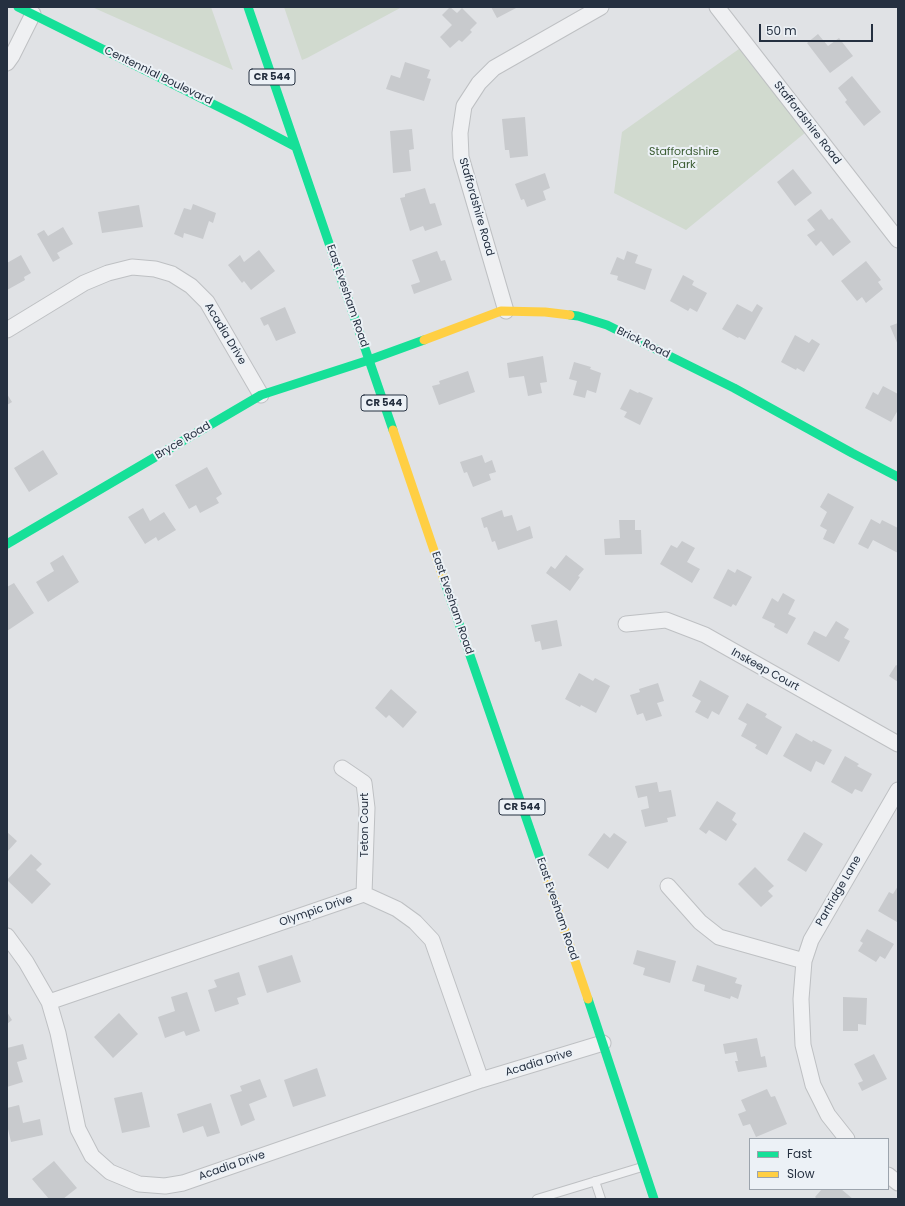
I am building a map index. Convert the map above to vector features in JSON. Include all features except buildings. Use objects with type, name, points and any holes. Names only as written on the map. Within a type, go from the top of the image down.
[{"type":"main road","name":"Centennial Boulevard","points":[[18,7],[296,146]]},
{"type":"main road","name":"East Evesham Road","points":[[248,7],[603,1043],[654,1199]]},
{"type":"main road","name":"Brick Road","points":[[369,360],[501,311],[545,312],[578,316],[607,325],[734,388],[898,477]]},
{"type":"main road","name":"Bryce Road","points":[[7,544],[261,394],[369,360]]},
{"type":"street","name":"Staffordshire Road","points":[[506,311],[461,157],[460,133],[464,106],[479,83],[494,68],[601,7]]},
{"type":"street","name":"Staffordshire Road","points":[[717,7],[898,240]]},
{"type":"street","points":[[7,63],[12,56],[32,14]]},
{"type":"street","name":"Acadia Drive","points":[[7,330],[84,283],[108,273],[132,267],[155,269],[172,274],[191,286],[207,302],[261,394]]},
{"type":"street","name":"Inskeep Court","points":[[626,624],[666,620],[705,635],[898,744]]},
{"type":"street","name":"Teton Court","points":[[342,768],[364,783],[367,808],[364,894]]},
{"type":"street","name":"Partridge Lane","points":[[846,1138],[828,1115],[813,1085],[803,1045],[801,999],[804,961],[811,940],[898,790]]},
{"type":"street","points":[[668,886],[700,922],[719,937],[804,961]]},
{"type":"street","name":"Olympic Drive","points":[[50,1002],[364,894],[397,909],[415,922],[432,940],[481,1080]]},
{"type":"street","name":"Acadia Drive","points":[[7,936],[26,962],[50,1002],[78,1129],[92,1156],[110,1172],[139,1184],[164,1186],[183,1183],[481,1080],[603,1043]]},
{"type":"street","points":[[889,1176],[898,1183]]},
{"type":"lane","points":[[537,1199],[556,1196],[595,1181],[643,1166]]},
{"type":"lane","points":[[595,1181],[601,1199]]},
{"type":"green space","points":[[92,7],[211,7],[233,70]]},
{"type":"green space","points":[[284,7],[402,7],[302,60]]},
{"type":"green space","name":"Staffordshire Park","points":[[746,44],[811,128],[686,230],[614,193],[622,132]]},
{"type":"traffic: fast","points":[[18,7],[296,147]]},
{"type":"traffic: fast","points":[[248,7],[393,430]]},
{"type":"traffic: fast","points":[[570,315],[607,325],[734,388],[898,477]]},
{"type":"traffic: fast","points":[[7,544],[261,395],[369,360],[424,340]]},
{"type":"traffic: fast","points":[[444,580],[542,864]]},
{"type":"traffic: fast","points":[[588,999],[654,1199]]},
{"type":"traffic: slow","points":[[424,340],[501,311],[545,312],[570,315]]},
{"type":"traffic: slow","points":[[393,430],[444,580]]},
{"type":"traffic: slow","points":[[542,864],[588,999]]}]
